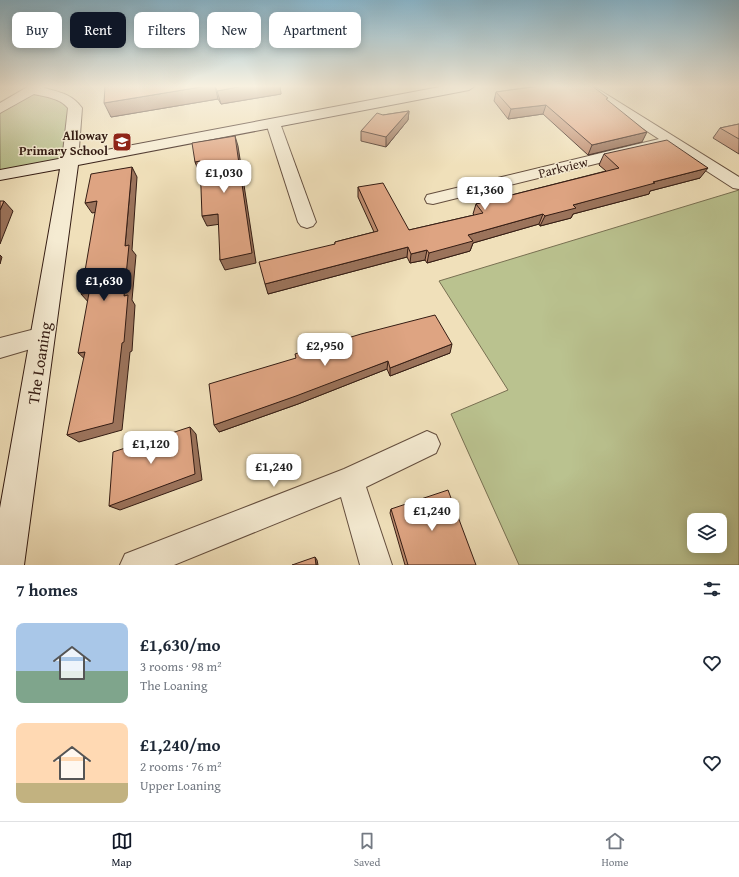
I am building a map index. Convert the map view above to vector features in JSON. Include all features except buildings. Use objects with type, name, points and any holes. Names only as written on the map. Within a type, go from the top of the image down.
[{"type":"street","points":[[70,161],[75,112]]},
{"type":"street","points":[[0,174],[329,112]]},
{"type":"street","points":[[626,112],[739,184]]},
{"type":"street","points":[[272,123],[307,222]]},
{"type":"street","name":"Parkview","points":[[433,199],[670,140]]},
{"type":"street","name":"The Loaning","points":[[7,565],[70,161]]},
{"type":"street","points":[[0,348],[43,336]]},
{"type":"street","points":[[136,565],[350,480],[427,444]]},
{"type":"street","points":[[350,480],[376,565]]},
{"type":"green space","points":[[0,112],[72,112],[70,161],[0,175]]},
{"type":"green space","points":[[739,190],[739,565],[519,565],[451,414],[508,390],[439,281]]},
{"type":"place","name":"Alloway Primary School","points":[[122,142]]}]
